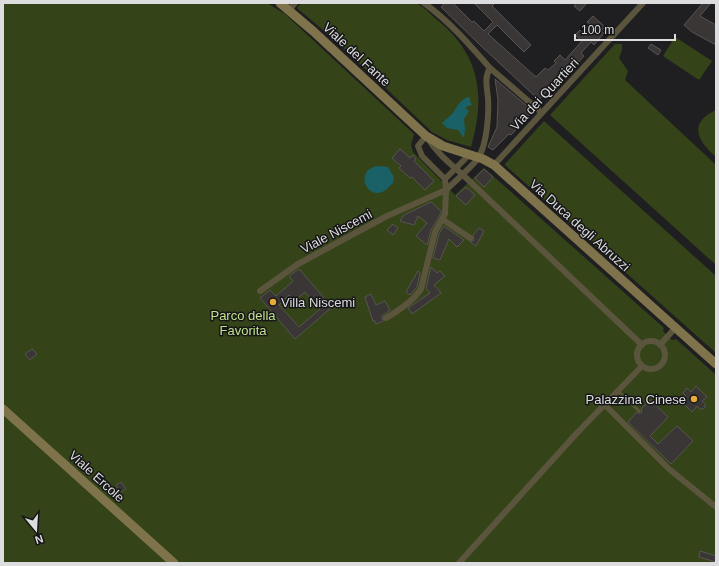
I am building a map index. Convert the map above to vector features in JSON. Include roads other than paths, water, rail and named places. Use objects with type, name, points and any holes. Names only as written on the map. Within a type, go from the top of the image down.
[{"type":"street","name":"Viale del Fante","points":[[280,3],[292,6],[414,126]]},
{"type":"street","points":[[424,3],[442,16],[490,68],[542,113]]},
{"type":"street","name":"Via dei Quartieri","points":[[494,165],[643,3]]},
{"type":"street","points":[[446,190],[479,158],[487,122],[487,76],[490,68]]},
{"type":"street","name":"Via Duca degli Abruzzi","points":[[414,126],[426,136],[443,146],[479,158],[494,165],[716,364]]},
{"type":"street","points":[[386,318],[400,310],[421,289],[436,232],[445,214],[446,190],[444,179],[422,156],[418,146],[426,136],[435,149],[642,345]]},
{"type":"street","points":[[444,179],[469,155]]},
{"type":"street","name":"Viale Niscemi","points":[[260,291],[298,264],[387,216],[446,190]]},
{"type":"street","points":[[442,219],[470,238]]},
{"type":"street","points":[[660,345],[676,327]]},
{"type":"street","points":[[653,342],[660,345],[665,355],[665,359],[661,365],[654,369],[642,366],[639,362],[637,353],[642,345],[653,342]]},
{"type":"street","points":[[459,563],[642,366]]},
{"type":"street","points":[[605,405],[669,469],[716,507]]},
{"type":"street","name":"Viale Ercole","points":[[3,409],[174,563]]},
{"type":"lane","points":[[618,391],[638,411]]},
{"type":"water","points":[[465,98],[470,98],[472,105],[466,107],[469,111],[464,119],[464,138],[458,130],[447,128],[442,123],[452,114]]},
{"type":"water","points":[[378,166],[388,167],[394,177],[393,183],[385,190],[378,193],[372,192],[368,189],[364,178],[370,169]]},
{"type":"place","name":"Villa Niscemi","points":[[273,302]]},
{"type":"place","name":"Palazzina Cinese","points":[[694,399]]},
{"type":"park label","name":"Parco della Favorita","points":[[243,322]]}]
